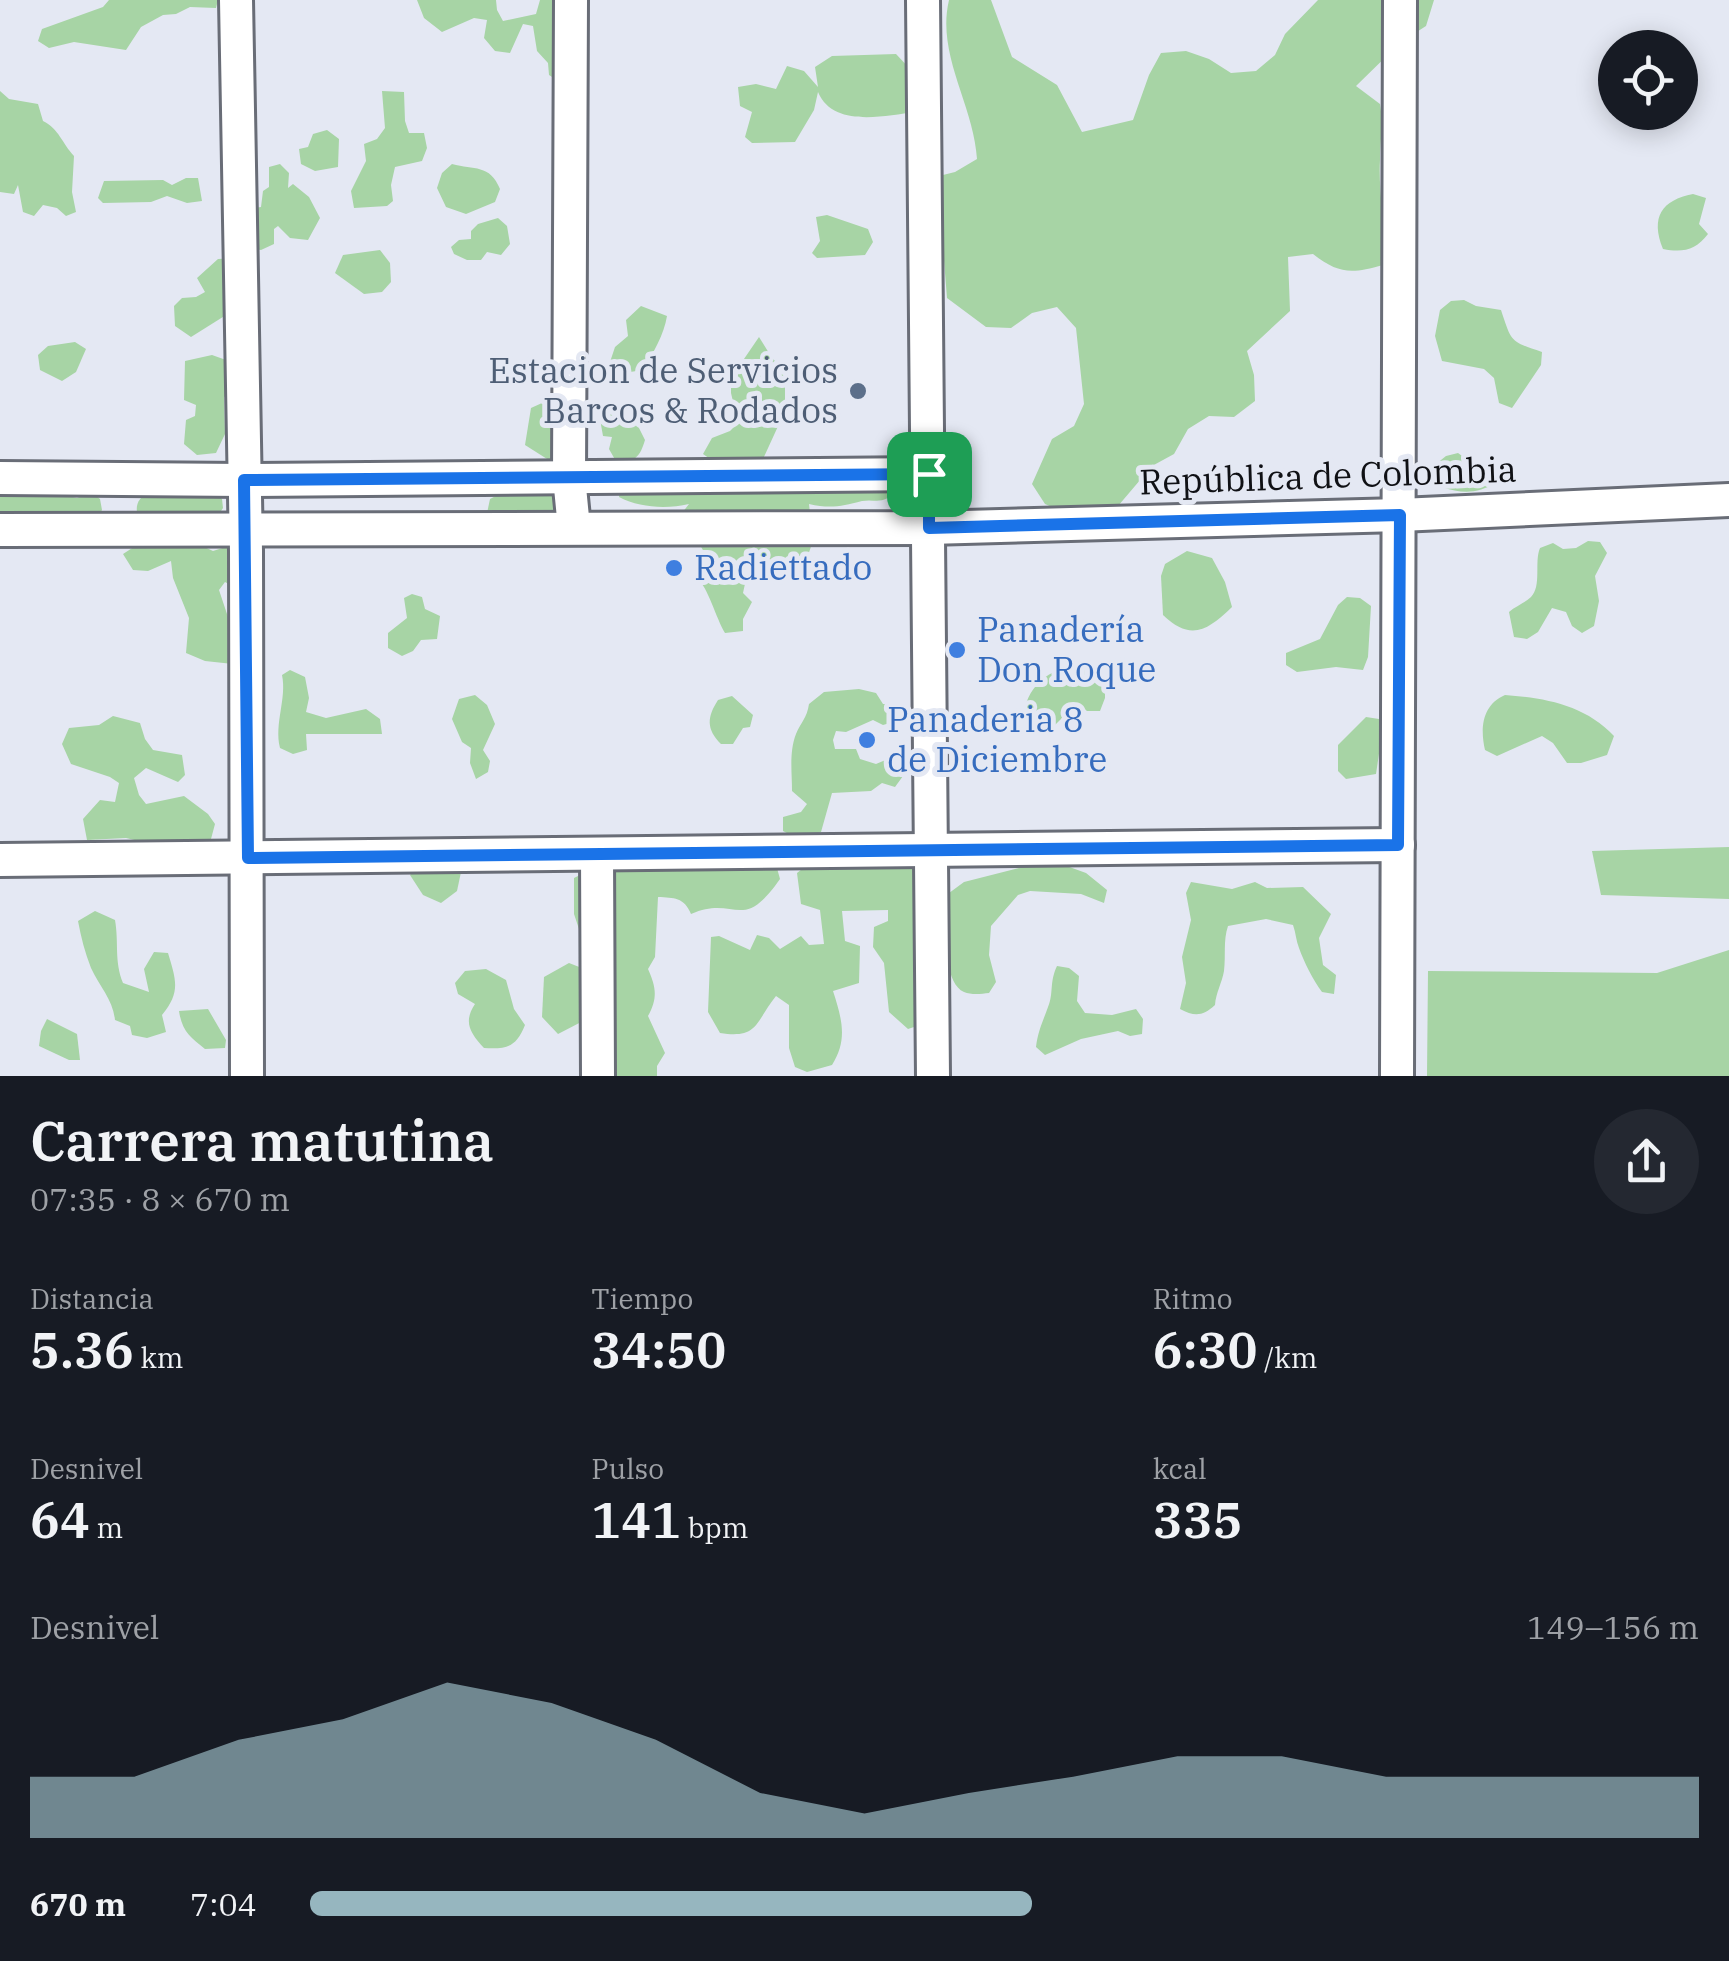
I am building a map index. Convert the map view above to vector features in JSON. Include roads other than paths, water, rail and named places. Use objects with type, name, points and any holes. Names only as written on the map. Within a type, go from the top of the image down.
[{"type":"street","points":[[236,0],[246,529],[247,1076]]},
{"type":"street","points":[[571,0],[568,477],[574,528]]},
{"type":"street","points":[[923,0],[934,1076]]},
{"type":"street","points":[[1397,1076],[1400,0]]},
{"type":"street","points":[[0,478],[244,480],[929,474]]},
{"type":"street","name":"República de Colombia","points":[[0,530],[929,528],[1400,515],[1729,500]]},
{"type":"street","points":[[0,860],[1398,845]]},
{"type":"street","points":[[598,854],[598,1076]]},
{"type":"place","name":"Estacion de Servicios Barcos & Rodados","points":[[858,391]]},
{"type":"place","name":"Radiettado","points":[[674,568]]},
{"type":"place","name":"Panadería Don Roque","points":[[957,650]]},
{"type":"place","name":"Panaderia 8 de Diciembre","points":[[867,740]]}]
